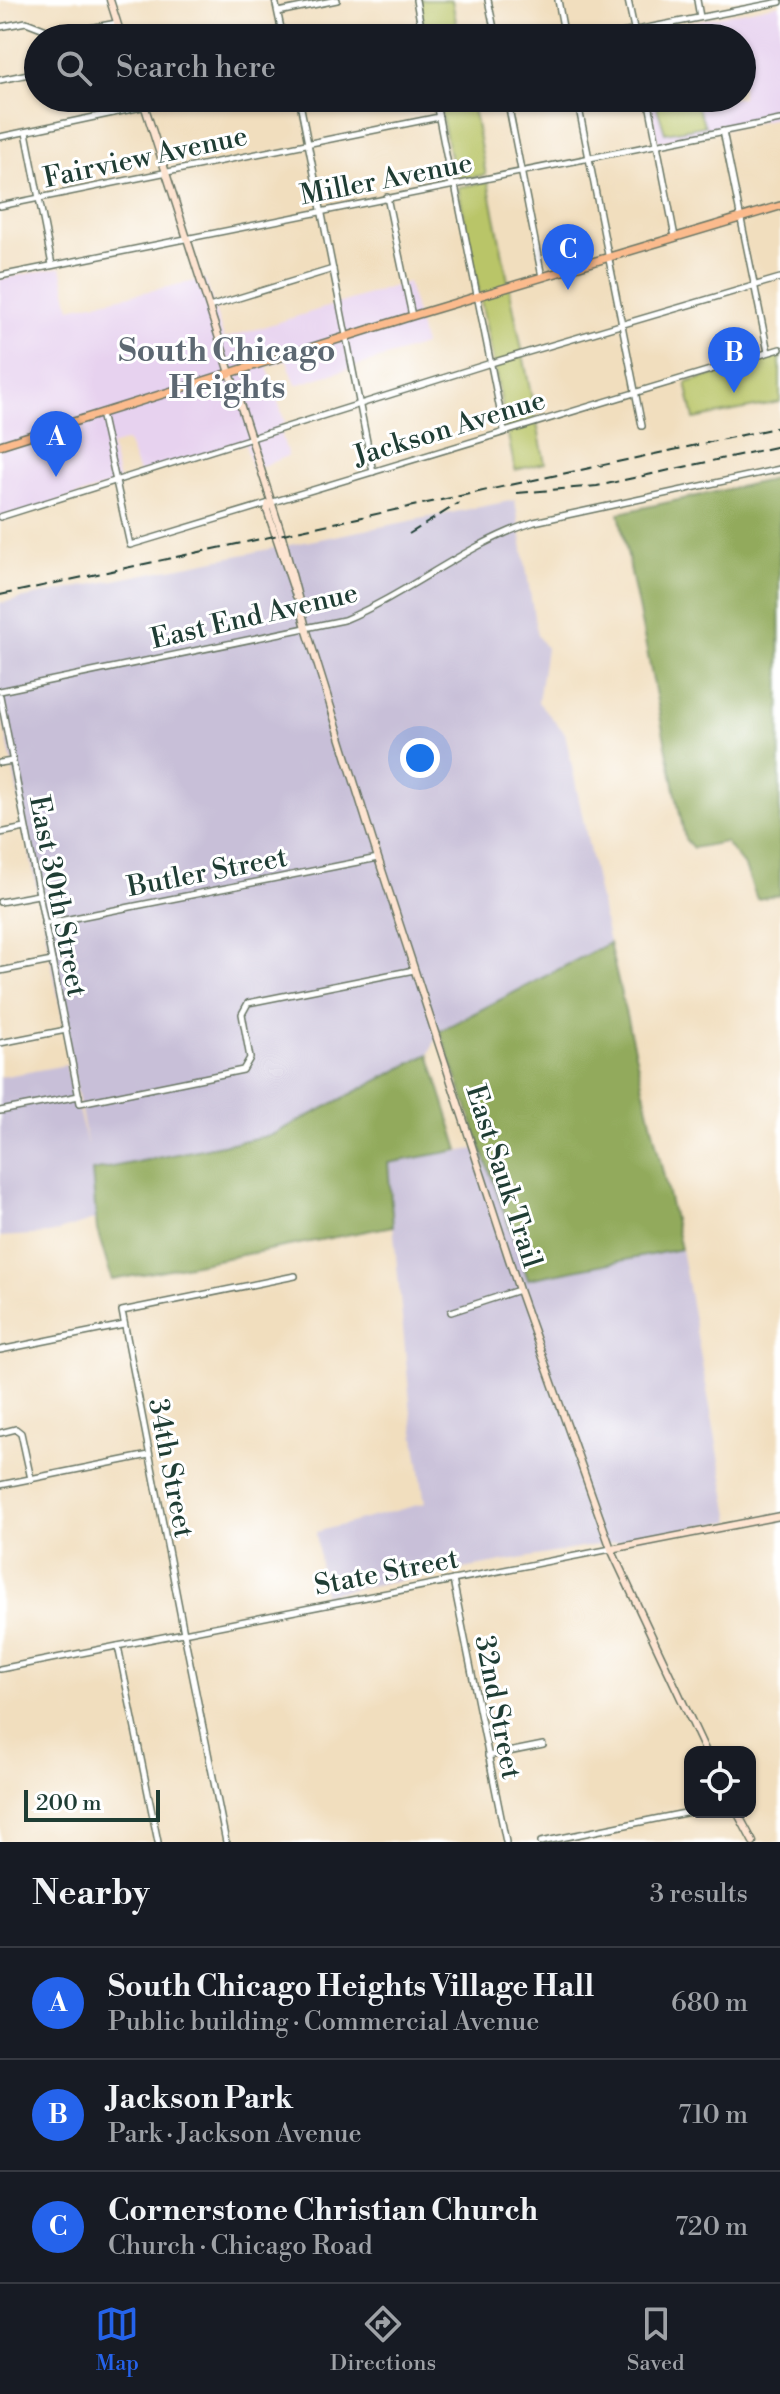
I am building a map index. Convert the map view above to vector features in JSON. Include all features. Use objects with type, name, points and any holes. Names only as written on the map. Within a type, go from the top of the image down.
[{"type":"main road","points":[[110,0],[117,23]]},
{"type":"main road","name":"East Sauk Trail","points":[[147,112],[378,858],[519,1290],[611,1549],[703,1746]]},
{"type":"main road","points":[[0,445],[477,296],[780,206]]},
{"type":"main road","name":"State Street","points":[[611,1549],[780,1516]]},
{"type":"main road","points":[[740,1818],[753,1842]]},
{"type":"street","points":[[275,0],[280,24]]},
{"type":"street","points":[[278,12],[337,0]]},
{"type":"street","points":[[416,0],[420,24]]},
{"type":"street","points":[[488,0],[493,24]]},
{"type":"street","points":[[558,0],[562,24]]},
{"type":"street","points":[[628,0],[633,24]]},
{"type":"street","points":[[697,0],[700,17]]},
{"type":"street","points":[[667,24],[767,2],[780,2]]},
{"type":"street","points":[[112,24],[117,23]]},
{"type":"street","points":[[0,27],[29,24]]},
{"type":"street","points":[[0,80],[24,75]]},
{"type":"street","points":[[0,137],[118,112]]},
{"type":"street","points":[[302,112],[373,472]]},
{"type":"street","points":[[438,112],[504,430]]},
{"type":"street","points":[[510,112],[542,278]]},
{"type":"street","points":[[580,112],[642,426]]},
{"type":"street","points":[[651,112],[675,237]]},
{"type":"street","name":"Fairview Avenue","points":[[0,206],[439,117]]},
{"type":"street","name":"Miller Avenue","points":[[0,276],[780,120]]},
{"type":"street","points":[[723,131],[768,352]]},
{"type":"street","points":[[26,132],[52,265]]},
{"type":"street","points":[[387,197],[412,316]]},
{"type":"street","points":[[209,307],[333,269]]},
{"type":"street","points":[[0,517],[491,363],[780,278]]},
{"type":"street","name":"Jackson Avenue","points":[[114,480],[130,545],[780,349]]},
{"type":"street","points":[[101,412],[114,480]]},
{"type":"street","name":"East End Avenue","points":[[0,694],[344,620],[378,606],[464,551],[498,534],[534,522],[780,469]]},
{"type":"street","name":"East 30th Street","points":[[0,694],[80,1103],[243,1070],[250,1058],[242,1014],[248,1003],[414,970]]},
{"type":"street","points":[[0,763],[12,761]]},
{"type":"street","points":[[0,833],[25,828]]},
{"type":"street","name":"Butler Street","points":[[44,924],[378,858]]},
{"type":"street","points":[[0,902],[38,895]]},
{"type":"street","points":[[0,971],[52,961]]},
{"type":"street","points":[[0,1043],[66,1030]]},
{"type":"street","points":[[0,1111],[79,1096]]},
{"type":"street","name":"34th Street","points":[[226,1842],[122,1311],[295,1276]]},
{"type":"street","points":[[451,1312],[519,1290]]},
{"type":"street","points":[[0,1350],[124,1325]]},
{"type":"street","points":[[0,1433],[16,1429],[21,1433],[31,1479]]},
{"type":"street","points":[[0,1485],[149,1455]]},
{"type":"street","name":"State Street","points":[[0,1669],[611,1549]]},
{"type":"street","name":"32nd Street","points":[[453,1580],[506,1842]]},
{"type":"street","points":[[118,1646],[158,1842]]},
{"type":"street","points":[[488,1756],[543,1745]]},
{"type":"street","points":[[541,1842],[684,1813]]},
{"type":"shaded area","points":[[780,4],[780,117],[658,142],[652,112],[756,112],[756,24],[681,24]]},
{"type":"shaded area","points":[[61,267],[70,308],[205,279],[224,339],[408,282],[424,345],[296,385],[287,360],[267,366],[285,423],[279,426],[288,456],[252,470],[245,443],[140,475],[127,441],[111,446],[119,482],[0,521],[0,279]]},
{"type":"shaded area","points":[[515,500],[537,635],[546,648],[538,702],[565,733],[609,943],[440,1031],[429,1054],[272,1135],[93,1171],[97,1219],[49,1234],[0,1237],[0,1077],[66,1065],[88,1147],[0,703],[0,603]]},
{"type":"shaded area","points":[[482,1148],[528,1278],[681,1249],[731,1521],[324,1594],[316,1532],[425,1503],[411,1412],[387,1162]]},
{"type":"green space","points":[[419,0],[452,0],[456,24],[423,24]]},
{"type":"green space","points":[[441,112],[474,112],[486,175],[455,180]]},
{"type":"green space","points":[[658,112],[700,112],[705,126],[665,133]]},
{"type":"green space","points":[[488,182],[545,463],[515,470],[458,187]]},
{"type":"green space","points":[[780,355],[780,402],[694,419],[686,383]]},
{"type":"green space","points":[[779,478],[780,895],[757,899],[745,867],[725,842],[693,848],[685,839],[619,513]]},
{"type":"green space","points":[[609,943],[681,1249],[528,1279],[440,1031]]},
{"type":"green space","points":[[429,1054],[459,1150],[388,1163],[393,1226],[112,1280],[97,1230],[92,1171],[272,1135]]},
{"type":"railway","points":[[0,595],[780,427]]},
{"type":"railway","points":[[517,493],[597,486],[780,446]]},
{"type":"railway","points":[[409,534],[459,503]]},
{"type":"place","name":"Cornerstone Christian Church","points":[[568,290]]},
{"type":"place","name":"Jackson Park","points":[[734,393]]},
{"type":"place","name":"South Chicago Heights Village Hall","points":[[56,477]]},
{"type":"district","name":"South Chicago Heights","points":[[227,368]]}]
